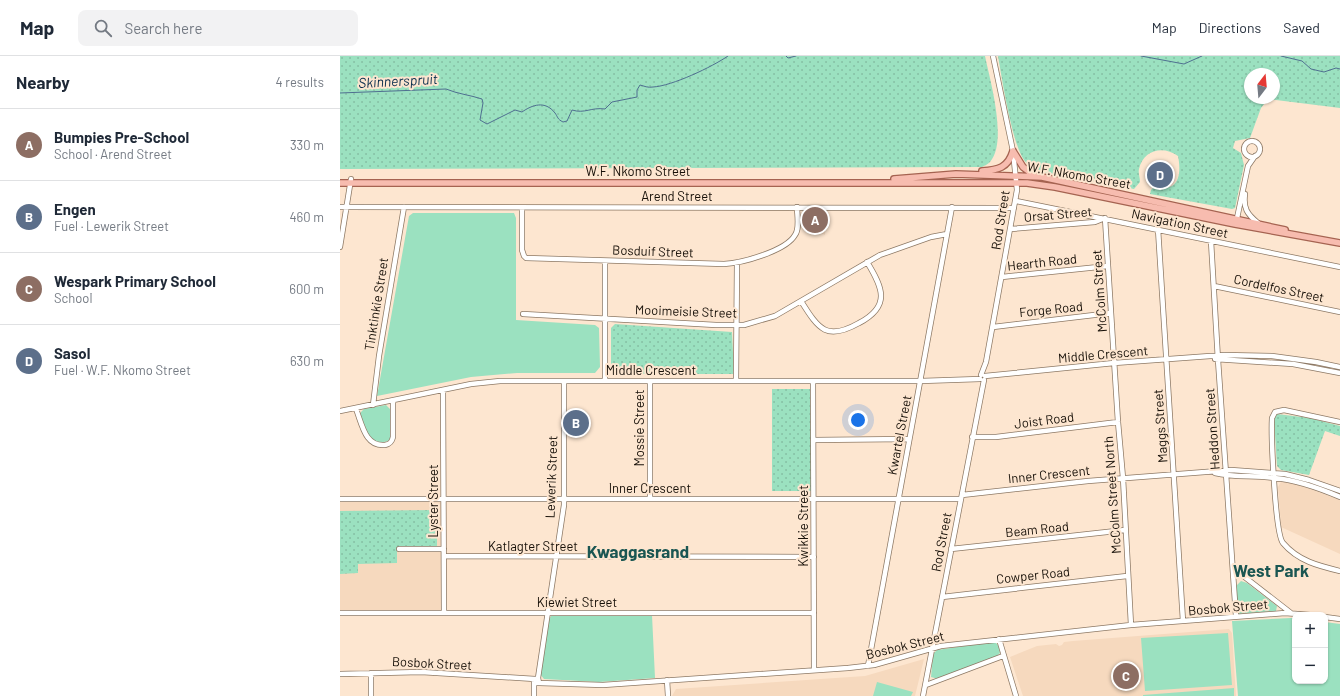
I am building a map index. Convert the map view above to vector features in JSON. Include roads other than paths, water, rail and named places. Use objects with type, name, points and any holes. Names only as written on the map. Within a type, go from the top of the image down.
[{"type":"main road","points":[[956,174],[1001,169],[1009,161],[1013,151]]},
{"type":"main road","points":[[1013,151],[1023,167],[1038,177]]},
{"type":"main road","name":"W.F. Nkomo Street","points":[[857,182],[956,174],[1038,177],[1340,243]]},
{"type":"main road","name":"W.F. Nkomo Street","points":[[340,179],[351,181],[418,182],[1017,183],[1055,187],[1236,221],[1258,223],[1340,243]]},
{"type":"main road","name":"W.F. Nkomo Street","points":[[340,183],[351,181]]},
{"type":"street","name":"Rod Street","points":[[923,696],[1016,201],[1017,183],[1013,151],[993,56]]},
{"type":"street","points":[[1236,221],[1248,166],[1259,153],[1260,148],[1258,143],[1254,140],[1248,141],[1244,145],[1248,166]]},
{"type":"street","points":[[1246,155],[1255,156]]},
{"type":"street","points":[[1246,174],[1244,207],[1250,216],[1258,223]]},
{"type":"street","points":[[340,247],[351,181]]},
{"type":"street","name":"Navigation Street","points":[[1016,201],[1106,218],[1340,267]]},
{"type":"street","name":"Arend Street","points":[[340,207],[1014,208]]},
{"type":"street","name":"Tinktinkie Street","points":[[373,405],[379,356],[404,207]]},
{"type":"street","name":"Bosduif Street","points":[[522,208],[522,250],[526,258],[737,263],[773,251],[793,238],[797,230],[797,207]]},
{"type":"street","name":"Kwartel Street","points":[[868,666],[952,207]]},
{"type":"street","name":"Orsat Street","points":[[1011,230],[1095,222],[1106,218]]},
{"type":"street","name":"McColm Street","points":[[1106,218],[1114,363]]},
{"type":"street","name":"Maggs Street","points":[[1158,229],[1175,474],[1183,621]]},
{"type":"street","name":"Mooimeisie Street","points":[[523,314],[736,325],[758,322],[775,316],[886,252],[947,234]]},
{"type":"street","name":"Heddon Street","points":[[1212,241],[1218,367],[1236,616]]},
{"type":"street","points":[[605,261],[605,381]]},
{"type":"street","points":[[801,301],[816,324],[830,331],[844,331],[871,317],[880,305],[881,290],[879,282],[867,262]]},
{"type":"street","points":[[736,381],[737,263]]},
{"type":"street","name":"Hearth Road","points":[[1002,278],[1108,266]]},
{"type":"street","name":"Cordelfos Street","points":[[1214,286],[1340,312]]},
{"type":"street","name":"Forge Road","points":[[992,327],[1111,313]]},
{"type":"street","name":"Middle Crescent","points":[[340,411],[485,382],[964,380],[1114,363],[1272,356],[1316,362],[1340,368]]},
{"type":"street","name":"Middle Crescent","points":[[1218,358],[1230,361],[1293,364],[1340,373]]},
{"type":"street","points":[[1218,367],[1230,361]]},
{"type":"street","name":"McColm Street North","points":[[1114,363],[1123,478],[1131,625]]},
{"type":"street","name":"Lewerik Street","points":[[534,696],[564,498],[564,381]]},
{"type":"street","name":"Mossie Street","points":[[650,381],[650,498]]},
{"type":"street","name":"Kwikkie Street","points":[[813,381],[814,670]]},
{"type":"street","name":"Lyster Street","points":[[443,390],[444,612]]},
{"type":"street","points":[[356,409],[371,443],[379,445],[388,444],[391,442],[393,437],[394,401]]},
{"type":"street","points":[[1340,422],[1284,410],[1274,414],[1272,421],[1274,478],[1279,535],[1281,542],[1306,562],[1340,571]]},
{"type":"street","name":"Joist Road","points":[[972,437],[996,437],[1118,422]]},
{"type":"street","points":[[813,440],[909,439]]},
{"type":"street","name":"Inner Crescent","points":[[340,499],[899,499],[961,497],[1123,478],[1212,473],[1226,470],[1274,472],[1309,480],[1340,491]]},
{"type":"street","name":"Inner Crescent","points":[[1212,473],[1226,476],[1274,478],[1308,484],[1340,497]]},
{"type":"street","name":"Beam Road","points":[[951,549],[1125,530]]},
{"type":"street","points":[[400,549],[444,549]]},
{"type":"street","name":"Katlagter Street","points":[[444,556],[814,557]]},
{"type":"street","points":[[1233,568],[1291,612]]},
{"type":"street","name":"Cowper Road","points":[[942,597],[1128,576]]},
{"type":"street","name":"Bosbok Street","points":[[340,674],[421,672],[598,685],[868,666],[941,646],[1131,625],[1291,612]]},
{"type":"street","name":"Kiewiet Street","points":[[340,613],[814,613]]},
{"type":"street","points":[[1328,617],[1340,619]]},
{"type":"street","points":[[999,639],[1016,696]]},
{"type":"street","points":[[926,685],[1003,656]]},
{"type":"street","points":[[371,673],[371,696]]},
{"type":"street","points":[[667,680],[668,696]]},
{"type":"waterway","name":"Skinnerspruit","points":[[340,93],[446,89],[482,99],[483,103],[480,120],[487,124],[515,110],[522,112],[530,107],[538,105],[547,106],[563,122],[567,121],[572,110],[581,111],[605,109],[612,102],[637,97],[637,90],[640,85],[646,87],[661,86],[681,80],[728,56]]},
{"type":"waterway","name":"Skinnerspruit","points":[[786,56],[788,58],[796,56]]},
{"type":"waterway","name":"Skinnerspruit","points":[[1141,56],[1184,64],[1202,56]]},
{"type":"waterway","name":"Skinnerspruit","points":[[1281,56],[1302,61],[1311,69],[1324,72],[1336,68],[1340,69]]},
{"type":"place","name":"Sasol","points":[[1160,175]]},
{"type":"place","name":"Bumpies Pre-School","points":[[815,220]]},
{"type":"place","name":"Engen","points":[[576,423]]},
{"type":"place","name":"Wespark Primary School","points":[[1126,676]]},
{"type":"district","name":"Kwaggasrand","points":[[638,552]]},
{"type":"district","name":"West Park","points":[[1271,571]]}]
